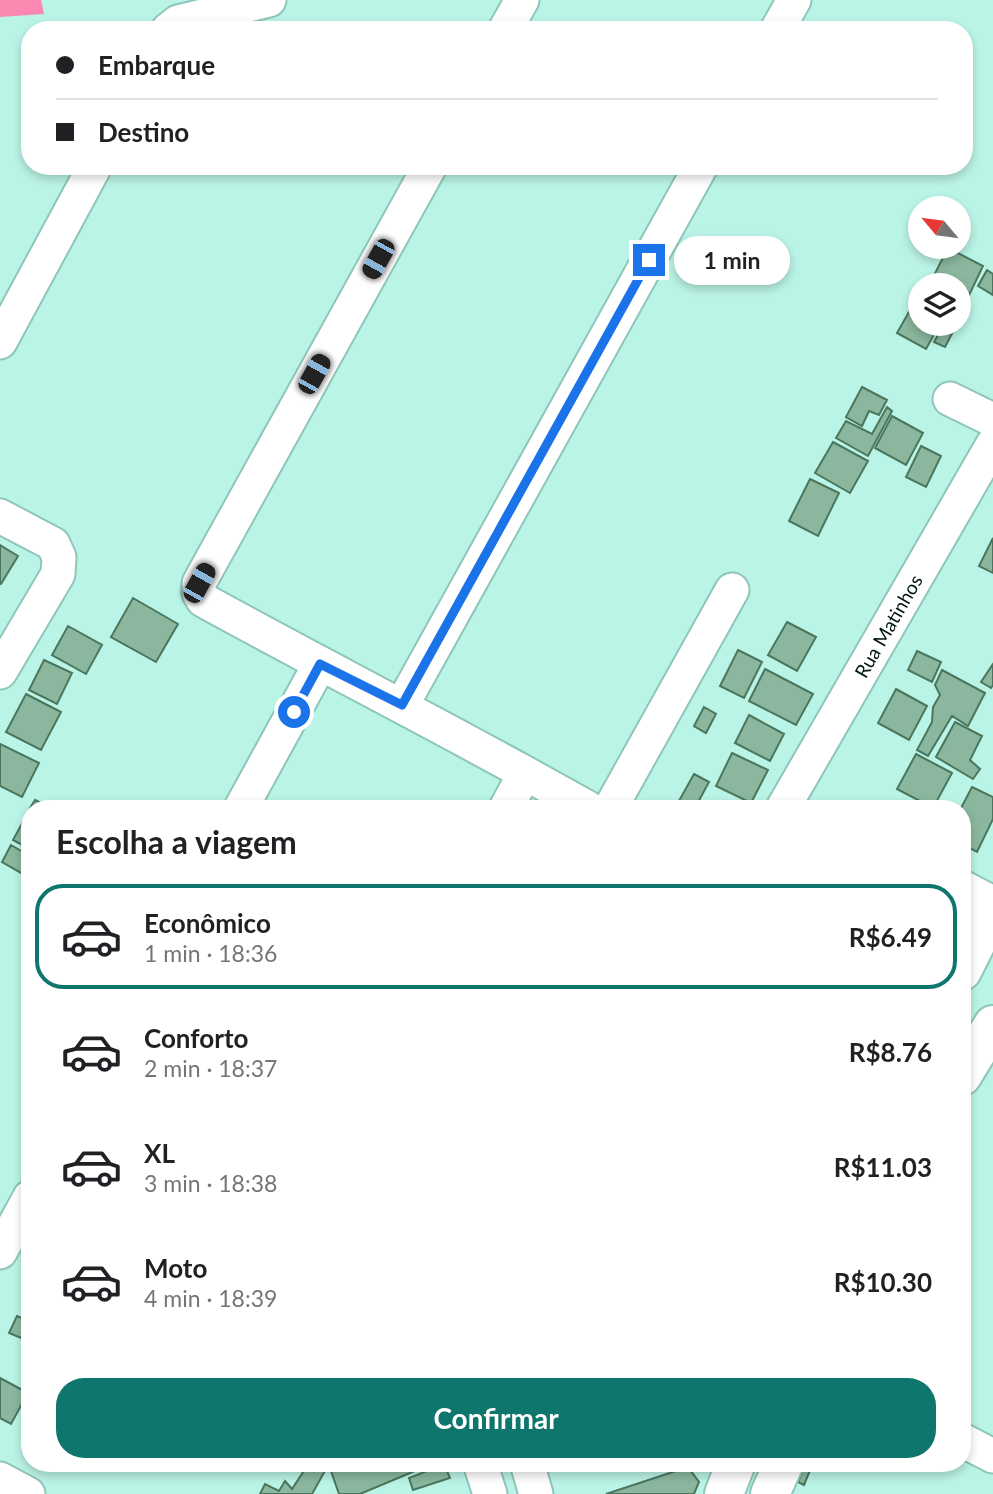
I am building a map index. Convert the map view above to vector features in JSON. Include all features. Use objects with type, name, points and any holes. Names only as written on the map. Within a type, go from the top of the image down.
[{"type":"main road","points":[[971,953],[993,909]]},
{"type":"main road","points":[[971,1061],[993,1025]]},
{"type":"main road","points":[[724,1494],[733,1472]]},
{"type":"main road","points":[[770,1494],[779,1472]]},
{"type":"street","points":[[182,21],[269,0]]},
{"type":"street","points":[[511,21],[522,0]]},
{"type":"street","points":[[782,21],[794,0]]},
{"type":"street","points":[[0,342],[90,175]]},
{"type":"street","points":[[425,175],[199,583],[199,593],[203,600],[402,705],[574,800]]},
{"type":"street","points":[[402,705],[696,175]]},
{"type":"street","points":[[950,399],[993,420]]},
{"type":"street","name":"Rua Matinhos","points":[[797,800],[993,444]]},
{"type":"street","points":[[0,516],[53,544],[59,557],[58,574],[0,672]]},
{"type":"street","points":[[615,800],[732,590]]},
{"type":"street","points":[[245,800],[320,664]]},
{"type":"street","points":[[510,800],[525,773]]},
{"type":"street","points":[[971,892],[993,903]]},
{"type":"street","points":[[0,1252],[21,1214]]},
{"type":"street","points":[[483,1472],[490,1494]]},
{"type":"street","points":[[530,1472],[536,1494]]},
{"type":"street","points":[[0,1479],[28,1494]]},
{"type":"shaded area","points":[[0,0],[41,0],[44,14],[0,17]]},
{"type":"building","points":[[942,259],[969,259],[983,266],[971,291],[971,273],[935,273]]},
{"type":"building","points":[[987,270],[993,274],[993,295],[978,286]]},
{"type":"building","points":[[908,314],[908,336],[933,336],[926,349],[897,333]]},
{"type":"building","points":[[937,336],[951,336],[945,347],[934,342]]},
{"type":"building","points":[[862,387],[887,400],[879,415],[869,411],[862,426],[846,417]]},
{"type":"building","points":[[887,407],[892,411],[868,456],[836,438],[846,421],[872,434]]},
{"type":"building","points":[[892,416],[923,433],[906,465],[875,448]]},
{"type":"building","points":[[833,442],[868,461],[850,493],[815,473]]},
{"type":"building","points":[[921,446],[941,456],[926,487],[906,477]]},
{"type":"building","points":[[810,479],[839,493],[818,536],[789,521]]},
{"type":"building","points":[[993,538],[993,573],[979,566]]},
{"type":"building","points":[[0,545],[18,556],[1,584],[0,583]]},
{"type":"building","points":[[133,598],[178,624],[156,662],[111,637]]},
{"type":"building","points":[[787,622],[816,637],[797,671],[768,655]]},
{"type":"building","points":[[68,626],[102,645],[86,674],[52,655]]},
{"type":"building","points":[[738,650],[762,662],[744,698],[720,686]]},
{"type":"building","points":[[917,651],[941,662],[932,682],[908,670]]},
{"type":"building","points":[[44,660],[72,673],[57,704],[29,690]]},
{"type":"building","points":[[993,664],[993,685],[991,688],[981,682]]},
{"type":"building","points":[[765,669],[813,694],[796,725],[749,701]]},
{"type":"building","points":[[942,670],[985,693],[968,726],[952,716],[928,756],[917,750],[932,722],[933,707],[940,695],[935,685]]},
{"type":"building","points":[[896,689],[927,706],[909,740],[878,723]]},
{"type":"building","points":[[26,694],[61,712],[41,750],[6,732]]},
{"type":"building","points":[[704,707],[716,714],[706,733],[694,726]]},
{"type":"building","points":[[749,715],[784,734],[770,761],[735,743]]},
{"type":"building","points":[[955,722],[982,736],[970,760],[980,769],[973,779],[936,757]]},
{"type":"building","points":[[0,744],[39,763],[22,797],[0,786]]},
{"type":"building","points":[[732,753],[768,770],[753,800],[745,800],[716,786]]},
{"type":"building","points":[[916,754],[952,773],[937,800],[918,800],[897,789]]},
{"type":"building","points":[[694,774],[709,782],[699,800],[679,800]]},
{"type":"building","points":[[972,787],[993,797],[993,819],[977,852],[971,849],[971,800],[965,800]]},
{"type":"building","points":[[21,825],[21,844],[13,840]]},
{"type":"building","points":[[11,845],[21,851],[21,873],[2,862]]},
{"type":"building","points":[[17,1316],[21,1318],[21,1338],[9,1333]]},
{"type":"building","points":[[0,1378],[21,1389],[21,1406],[11,1424],[0,1418]]},
{"type":"building","points":[[303,1472],[324,1472],[312,1494],[260,1494],[265,1484],[279,1491],[285,1481],[292,1489]]},
{"type":"building","points":[[331,1472],[413,1472],[360,1494],[339,1494]]},
{"type":"building","points":[[424,1472],[447,1472],[450,1478],[413,1490],[409,1478]]},
{"type":"building","points":[[673,1472],[692,1472],[699,1482],[694,1494],[606,1494]]},
{"type":"building","points":[[802,1472],[809,1472],[804,1485],[798,1482]]},
{"type":"route","points":[[294,712],[320,664],[402,705],[649,260]]}]
